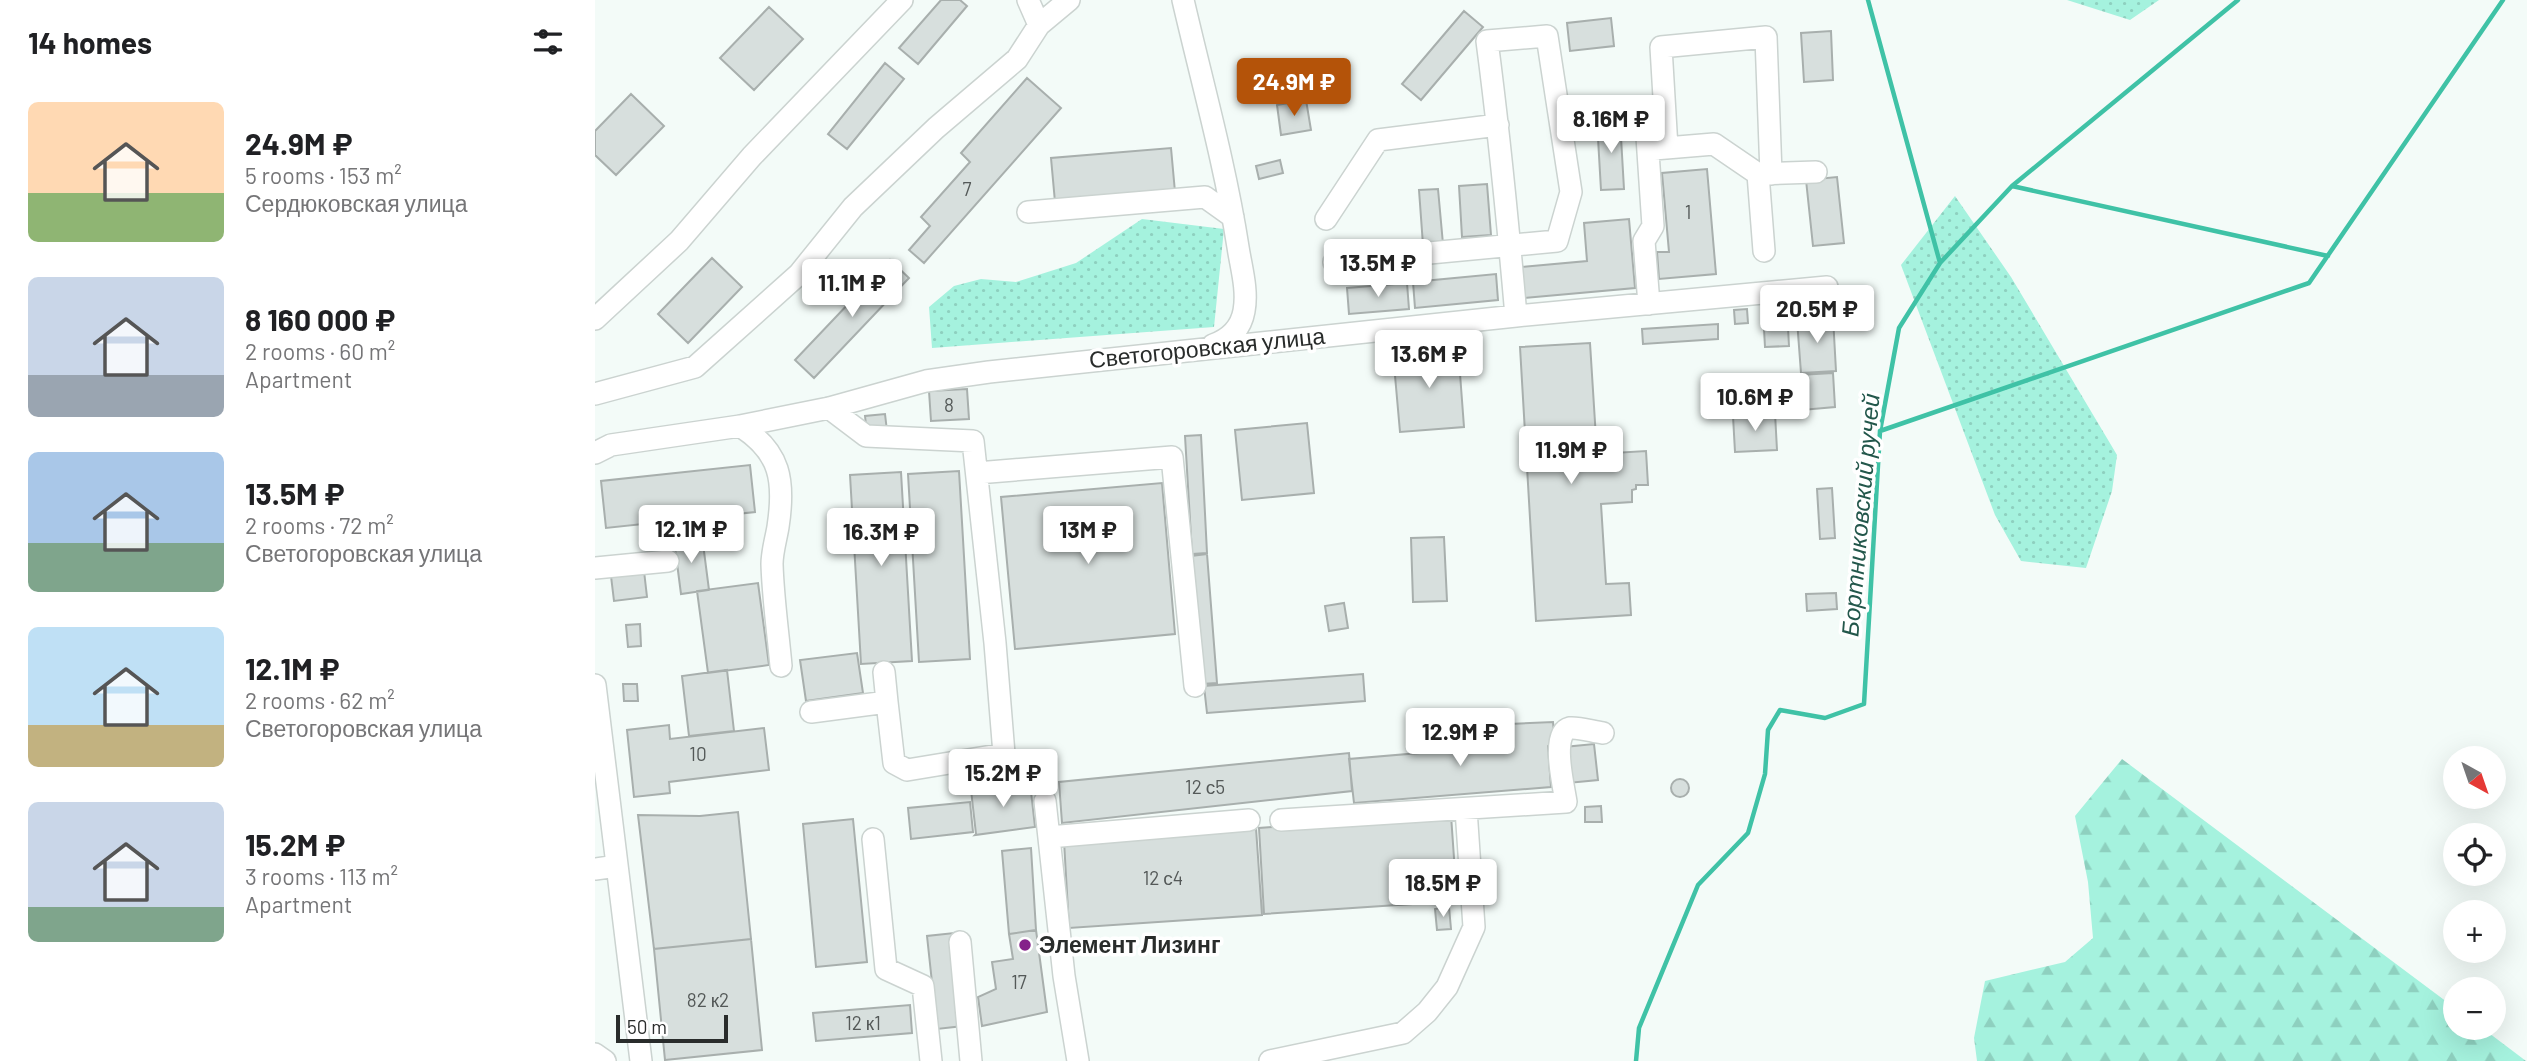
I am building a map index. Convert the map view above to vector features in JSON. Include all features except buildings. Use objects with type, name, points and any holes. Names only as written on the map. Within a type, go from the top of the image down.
[{"type":"street","points":[[595,319],[679,241],[752,156],[902,0]]},
{"type":"street","points":[[1028,0],[1039,26]]},
{"type":"street","points":[[595,394],[695,367],[799,274],[853,207],[936,128],[1017,59],[1039,26],[1069,0]]},
{"type":"street","points":[[1183,0],[1233,217],[1245,289],[1245,307],[1238,327],[1222,342],[1205,348]]},
{"type":"street","points":[[1334,262],[1510,245],[1557,240],[1571,192],[1547,36],[1487,41],[1498,125],[1510,245],[1516,316]]},
{"type":"street","points":[[1649,304],[1644,241],[1653,226],[1661,47],[1766,37],[1763,251]]},
{"type":"street","points":[[1646,122],[1658,149]]},
{"type":"street","points":[[1326,219],[1378,140],[1498,125]]},
{"type":"street","points":[[1658,149],[1714,144],[1765,174],[1816,172]]},
{"type":"street","points":[[1028,212],[1205,197],[1233,217]]},
{"type":"street","name":"Светогоровская улица","points":[[595,453],[611,445],[740,426],[829,408],[926,381],[1205,348],[1827,287]]},
{"type":"street","points":[[829,408],[866,436],[973,441],[1004,754],[907,770],[894,763],[884,672]]},
{"type":"street","points":[[740,426],[756,436],[778,465],[779,518],[772,562],[781,666]]},
{"type":"street","points":[[977,473],[1171,457],[1195,686]]},
{"type":"street","points":[[595,568],[668,561]]},
{"type":"street","points":[[595,685],[641,1061]]},
{"type":"street","points":[[811,712],[887,702]]},
{"type":"street","points":[[1281,820],[1566,802],[1558,746],[1564,732],[1570,728],[1603,733]]},
{"type":"street","points":[[1045,802],[1064,976],[1079,1061]]},
{"type":"street","points":[[1270,1061],[1403,1033],[1427,1012],[1447,987],[1474,927],[1466,809]]},
{"type":"street","points":[[1049,837],[1249,820]]},
{"type":"street","points":[[873,839],[886,969],[923,986],[931,1061]]},
{"type":"street","points":[[595,869],[617,866]]},
{"type":"street","points":[[960,942],[971,1061]]},
{"type":"street","points":[[595,1054],[605,1061]]},
{"type":"green space","points":[[2067,0],[2159,0],[2130,20]]},
{"type":"green space","points":[[1955,196],[2011,277],[2117,455],[2112,491],[2086,568],[2021,561],[1995,515],[1901,265]]},
{"type":"green space","points":[[1142,219],[1224,229],[1214,327],[932,348],[929,307],[954,286],[981,279],[1016,282],[1076,263]]},
{"type":"green space","points":[[2122,759],[2443,999],[2443,1040],[2498,1040],[2526,1061],[1977,1061],[1974,1038],[1985,981],[2065,962],[2093,938],[2088,882],[2075,816]]},
{"type":"waterway","points":[[1868,0],[1940,263]]},
{"type":"waterway","name":"Бортниковский ручей","points":[[1636,1061],[1639,1028],[1698,885],[1748,833],[1765,774],[1768,730],[1780,710],[1825,718],[1864,704],[1880,431],[1899,328],[1940,263],[2012,186],[2238,0]]},
{"type":"waterway","points":[[1880,431],[2309,283],[2503,0]]},
{"type":"waterway","points":[[2012,186],[2328,256]]},
{"type":"place","name":"Элемент Лизинг","points":[[1025,945]]}]
